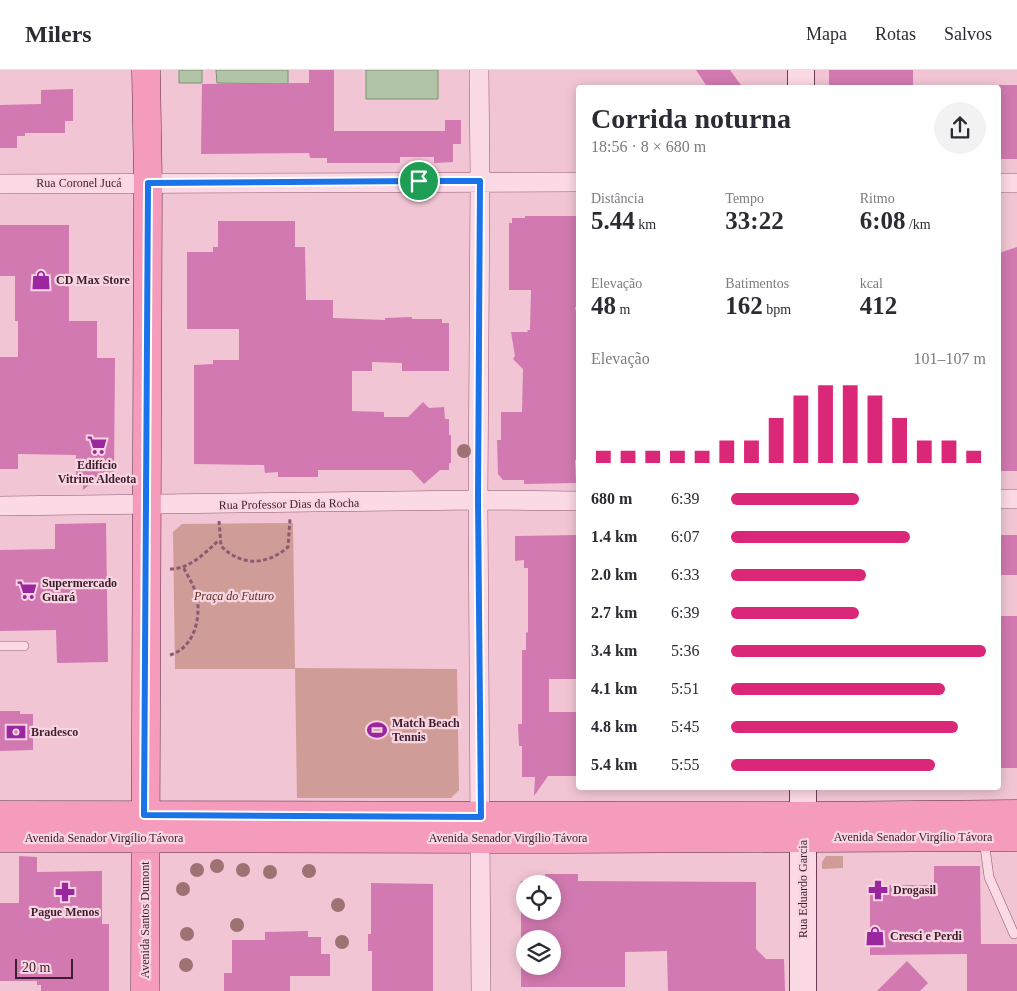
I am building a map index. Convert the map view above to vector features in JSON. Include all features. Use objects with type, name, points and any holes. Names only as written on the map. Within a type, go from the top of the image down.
[{"type":"main road","name":"Avenida Santos Dumont","points":[[145,991],[144,826],[148,183],[146,70]]},
{"type":"main road","points":[[801,70],[801,85]]},
{"type":"main road","name":"Rua Eduardo Garcia","points":[[803,790],[804,991]]},
{"type":"main road","name":"Avenida Senador Virgílio Távora","points":[[803,827],[1017,814]]},
{"type":"main road","name":"Avenida Senador Virgílio Távora","points":[[0,815],[144,826],[803,827],[984,837],[1017,837]]},
{"type":"main road","name":"Avenida Senador Virgílio Távora","points":[[0,838],[144,826]]},
{"type":"street","points":[[479,70],[478,500],[481,991]]},
{"type":"street","name":"Rua Coronel Jucá","points":[[0,184],[576,182]]},
{"type":"street","points":[[1001,183],[1017,183]]},
{"type":"street","points":[[1001,499],[1017,498]]},
{"type":"street","name":"Rua Professor Dias da Rocha","points":[[0,506],[146,506],[478,500],[576,501]]},
{"type":"lane","points":[[0,646],[24,646]]},
{"type":"lane","points":[[984,837],[988,877],[1014,934]]},
{"type":"path","points":[[219,519],[221,546],[227,552],[244,560],[257,561],[276,557],[288,547],[290,518]]},
{"type":"path","points":[[170,569],[183,567],[220,540]]},
{"type":"path","points":[[170,655],[182,651],[191,639],[196,623],[198,609],[196,594],[183,567]]},
{"type":"green space","name":"Praça do Futuro","points":[[293,523],[295,668],[457,669],[459,790],[451,798],[297,798],[295,669],[175,669],[173,532],[182,524]]},
{"type":"green space","points":[[826,856],[843,856],[843,868],[822,869],[822,862]]},
{"type":"shaded area","points":[[179,70],[202,70],[202,83],[179,83]]},
{"type":"shaded area","points":[[216,70],[288,70],[288,84],[217,83]]},
{"type":"shaded area","points":[[366,70],[438,70],[438,99],[366,99]]},
{"type":"building","points":[[309,70],[334,70],[334,131],[445,131],[445,120],[461,120],[461,144],[453,144],[453,162],[434,163],[434,157],[400,157],[400,163],[327,163],[327,158],[310,158],[309,153],[201,154],[202,84],[309,83]]},
{"type":"building","points":[[696,70],[730,70],[741,85],[706,85]]},
{"type":"building","points":[[829,70],[913,70],[913,85],[829,85]]},
{"type":"building","points":[[1001,85],[1017,85],[1017,159],[1001,159]]},
{"type":"building","points":[[73,89],[73,121],[65,121],[65,133],[25,133],[25,136],[17,136],[17,148],[0,148],[0,105],[41,104],[41,90]]},
{"type":"building","points":[[525,216],[576,216],[576,483],[524,484],[524,480],[503,480],[498,474],[497,440],[501,440],[501,412],[522,412],[523,369],[513,359],[515,356],[511,332],[528,332],[527,330],[530,330],[531,290],[509,290],[509,223],[512,223],[512,218],[525,218]]},
{"type":"building","points":[[218,221],[295,221],[295,247],[305,247],[306,300],[333,300],[333,318],[385,320],[385,318],[412,317],[412,319],[442,319],[442,323],[449,323],[449,371],[402,371],[402,363],[372,362],[372,371],[352,371],[352,411],[384,412],[384,417],[408,417],[423,402],[429,408],[444,407],[445,419],[449,419],[449,435],[451,435],[451,463],[449,463],[449,470],[440,470],[424,484],[411,470],[318,470],[318,477],[278,477],[278,472],[265,473],[264,465],[194,464],[194,365],[213,364],[213,360],[239,360],[239,329],[187,329],[187,252],[213,252],[213,247],[218,247]]},
{"type":"building","points":[[0,225],[69,225],[69,321],[97,321],[97,358],[115,358],[114,478],[107,478],[107,481],[95,480],[83,490],[83,482],[76,482],[76,455],[18,454],[18,469],[0,469],[0,357],[18,357],[18,321],[15,321],[15,276],[0,276]]},
{"type":"building","points":[[1017,247],[1017,471],[1001,471],[1001,252]]},
{"type":"building","points":[[106,523],[108,662],[57,663],[56,630],[0,631],[0,550],[55,549],[55,524]]},
{"type":"building","points":[[576,535],[576,679],[549,679],[549,712],[576,712],[576,776],[548,776],[534,796],[535,777],[522,777],[522,746],[519,746],[518,724],[522,724],[522,650],[526,650],[526,633],[528,632],[528,568],[524,568],[524,560],[515,561],[515,536]]},
{"type":"building","points":[[1001,535],[1017,535],[1017,575],[1001,575]]},
{"type":"building","points":[[1001,616],[1017,616],[1017,768],[1001,768]]},
{"type":"building","name":"Bradesco","points":[[0,711],[20,711],[20,714],[33,714],[33,750],[0,751]]},
{"type":"building","points":[[19,856],[37,857],[37,872],[102,871],[102,924],[109,924],[109,991],[41,991],[41,985],[37,985],[37,981],[0,981],[0,903],[19,903]]},
{"type":"building","points":[[934,866],[980,866],[981,944],[1017,944],[1017,991],[967,991],[967,954],[870,955],[870,885],[934,885]]},
{"type":"building","points":[[545,874],[578,874],[578,881],[756,882],[756,949],[766,959],[784,959],[785,991],[668,991],[667,951],[625,952],[625,987],[521,987],[521,975],[561,975],[561,930],[521,930],[521,920],[561,920],[561,875]]},
{"type":"building","points":[[371,883],[433,884],[433,991],[372,991],[372,951],[368,951],[368,934],[371,934]]},
{"type":"building","points":[[308,931],[308,937],[321,937],[321,954],[330,954],[330,976],[290,976],[290,991],[224,991],[224,973],[232,973],[232,940],[265,940],[265,932]]},
{"type":"building","points":[[907,961],[928,983],[920,991],[877,991]]},
{"type":"place","name":"CD Max Store","points":[[41,280]]},
{"type":"place","name":"Edifício Vitrine Aldeota","points":[[97,445]]},
{"type":"place","name":"Supermercado Guará","points":[[27,590]]},
{"type":"place","name":"Match Beach Tennis","points":[[377,730]]},
{"type":"place","name":"Bradesco","points":[[16,732]]},
{"type":"place","name":"Drogasil","points":[[878,890]]},
{"type":"place","name":"Pague Menos","points":[[65,892]]},
{"type":"place","name":"Cresci e Perdi","points":[[875,936]]},
{"type":"route","points":[[419,181],[480,181],[478,500],[481,817],[144,815],[148,183],[419,181]]}]
